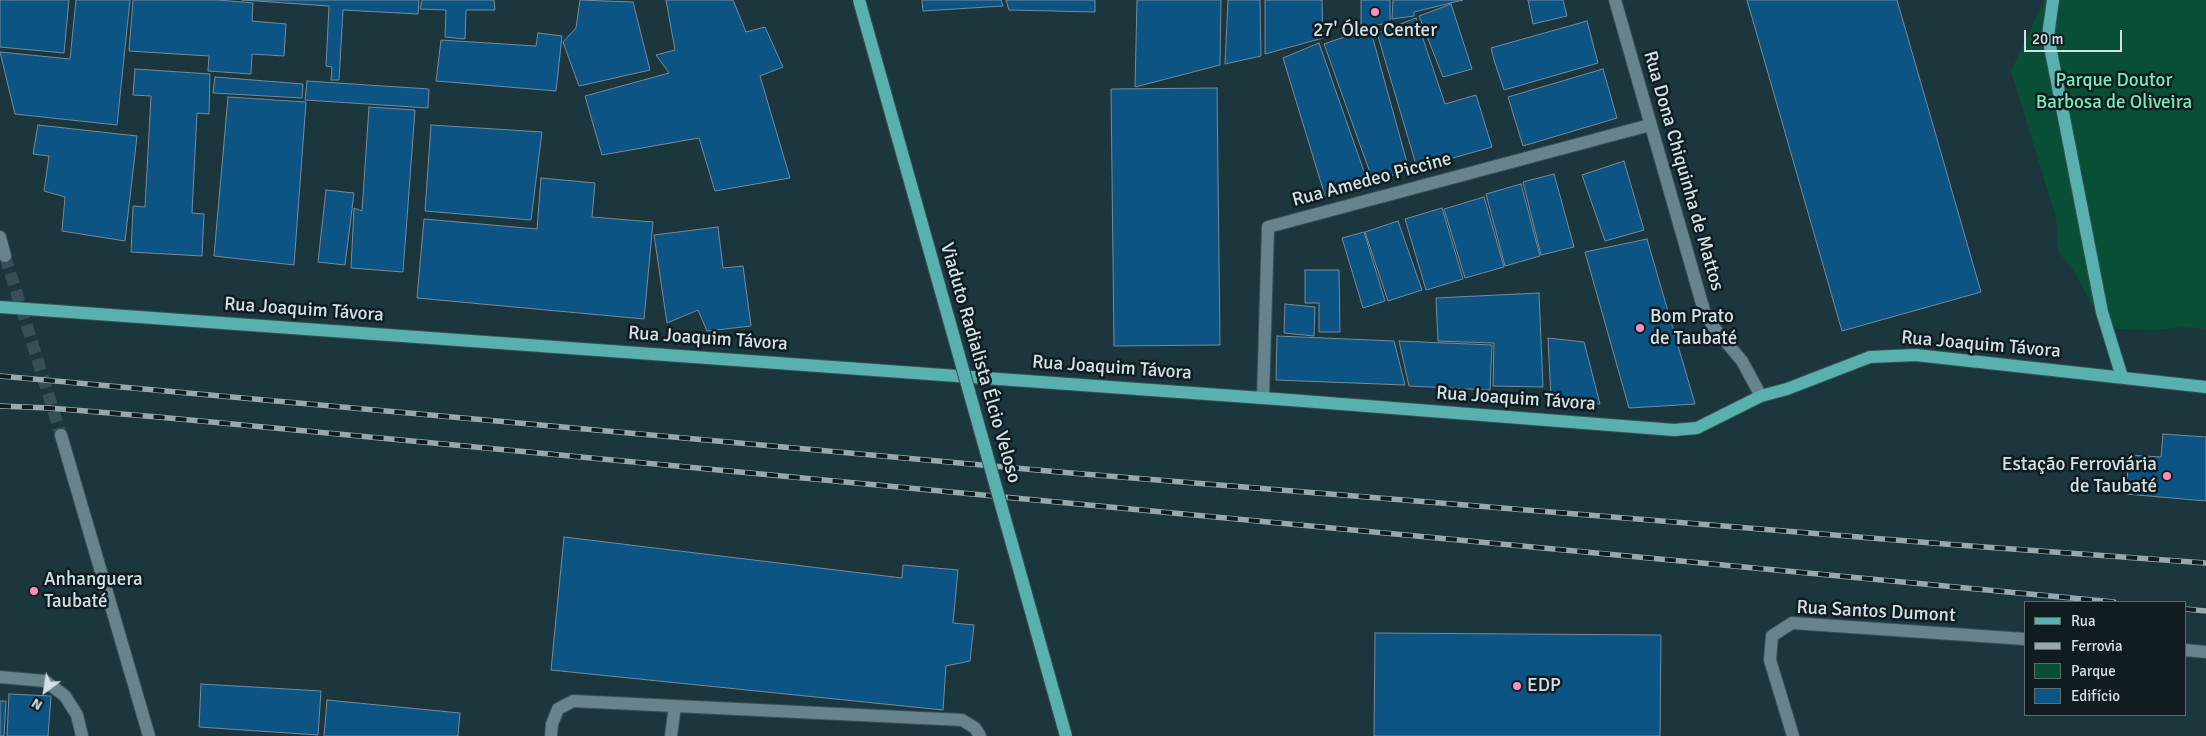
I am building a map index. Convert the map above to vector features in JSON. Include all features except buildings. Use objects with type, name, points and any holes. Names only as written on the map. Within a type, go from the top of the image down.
[{"type":"main road","name":"Viaduto Radialista Élcio Veloso","points":[[859,0],[1066,736]]},
{"type":"main road","points":[[2053,0],[2048,36],[2102,312],[2122,377]]},
{"type":"main road","name":"Rua Joaquim Távora","points":[[0,307],[1263,398],[1674,430],[1696,428],[1761,396],[1787,389],[1870,357],[1916,355],[2206,388]]},
{"type":"street","name":"Rua Dona Chiquinha de Mattos","points":[[1614,0],[1705,314],[1742,361],[1761,396]]},
{"type":"street","name":"Rua Amedeo Piccine","points":[[1263,398],[1268,227],[1650,125]]},
{"type":"street","points":[[0,237],[5,256]]},
{"type":"street","points":[[61,435],[149,736]]},
{"type":"street","name":"Rua Santos Dumont","points":[[1793,736],[1770,660],[1772,636],[1792,623],[2024,639]]},
{"type":"street","points":[[2186,650],[2206,652]]},
{"type":"street","points":[[0,677],[44,681],[65,696],[77,715],[82,736]]},
{"type":"street","points":[[551,736],[552,724],[558,709],[573,701],[962,720],[975,728],[980,736]]},
{"type":"street","points":[[671,736],[674,706]]},
{"type":"green space","name":"Parque Doutor Barbosa de Oliveira","points":[[2044,0],[2206,0],[2206,329],[2183,327],[2156,330],[2117,329],[2090,302],[2076,274],[2058,251],[2056,218],[2011,71]]},
{"type":"tunnel","points":[[5,256],[61,435]]},
{"type":"railway","points":[[0,376],[1059,472],[1957,545],[2206,563]]},
{"type":"railway","points":[[0,406],[158,417],[2103,601]]},
{"type":"railway","points":[[2186,609],[2206,611]]},
{"type":"place","name":"27' Óleo Center","points":[[1375,12]]},
{"type":"place","name":"Bom Prato de Taubaté","points":[[1640,328]]},
{"type":"place","name":"Estação Ferroviária de Taubaté","points":[[2167,476]]},
{"type":"place","name":"Anhanguera Taubaté","points":[[34,591]]},
{"type":"place","name":"EDP","points":[[1517,686]]}]
